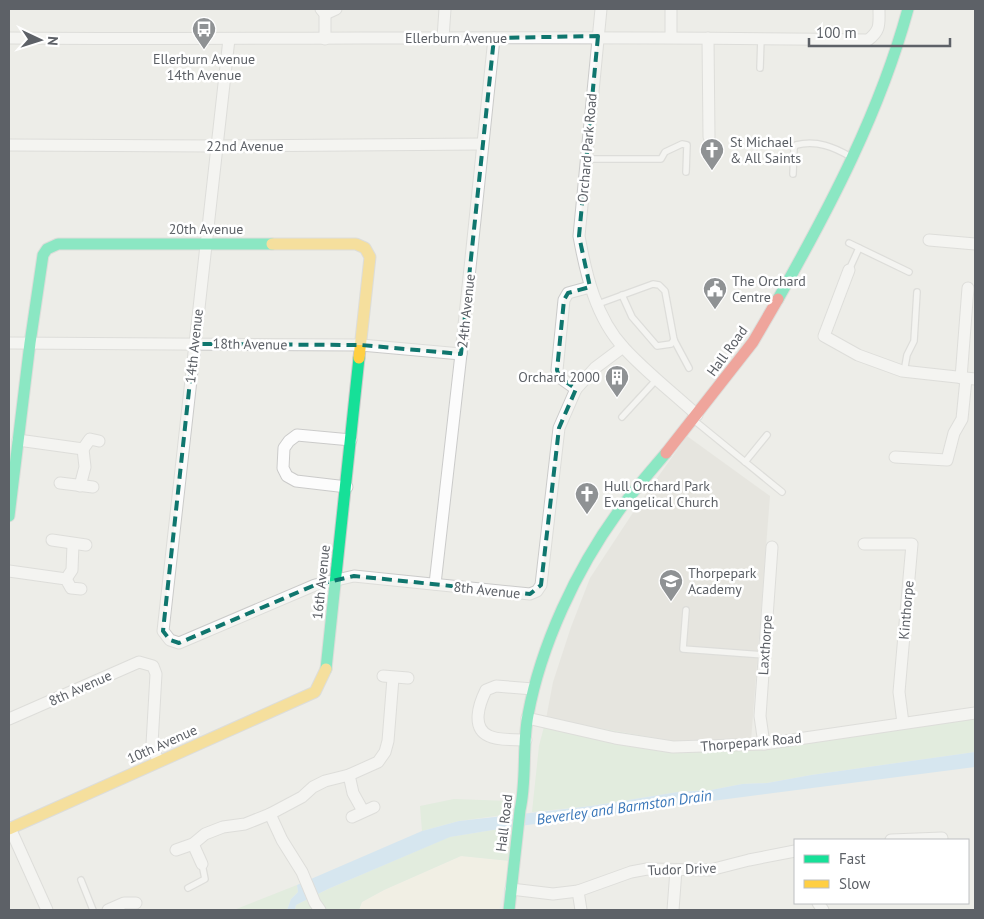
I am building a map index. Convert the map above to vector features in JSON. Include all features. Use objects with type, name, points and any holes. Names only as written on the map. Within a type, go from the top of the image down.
[{"type":"street","points":[[325,39],[323,12],[336,9]]},
{"type":"street","points":[[443,38],[445,9]]},
{"type":"street","name":"Orchard Park Road","points":[[601,9],[580,236],[590,287],[607,324],[623,347],[695,418]]},
{"type":"street","points":[[671,9],[671,37]]},
{"type":"street","name":"Ellerburn Avenue","points":[[9,38],[325,39],[598,36],[868,40],[876,33],[879,25],[879,9]]},
{"type":"street","name":"Hall Road","points":[[509,910],[523,796],[527,718],[533,688],[559,614],[581,570],[618,512],[695,418],[753,342],[800,260],[853,158],[896,49],[908,9]]},
{"type":"street","name":"24th Avenue","points":[[435,584],[494,38]]},
{"type":"street","points":[[708,38],[709,137]]},
{"type":"street","name":"14th Avenue","points":[[179,643],[170,640],[163,631],[228,39]]},
{"type":"street","name":"22nd Avenue","points":[[9,144],[216,146],[482,144]]},
{"type":"street","points":[[929,240],[975,244]]},
{"type":"street","name":"20th Avenue","points":[[30,343],[43,255],[47,249],[58,244],[356,244],[365,248]]},
{"type":"street","name":"16th Avenue","points":[[322,680],[327,667],[370,257],[365,248]]},
{"type":"street","points":[[849,270],[824,336],[858,355],[904,372],[968,378]]},
{"type":"street","points":[[576,389],[559,377],[557,370],[564,300],[568,293],[590,287]]},
{"type":"street","points":[[895,457],[947,460],[954,433],[962,419],[968,378],[968,288]]},
{"type":"street","name":"18th Avenue","points":[[9,343],[361,346],[461,354]]},
{"type":"street","points":[[9,516],[30,343]]},
{"type":"street","name":"8th Avenue","points":[[179,643],[316,585],[354,576],[530,594],[537,591],[541,585],[559,428],[576,389],[595,368],[623,347]]},
{"type":"street","points":[[346,487],[296,481],[287,476],[282,468],[284,448],[289,440],[297,435],[351,440]]},
{"type":"street","points":[[80,486],[85,467],[82,449],[90,439],[100,441]]},
{"type":"street","points":[[18,440],[82,449]]},
{"type":"street","points":[[60,483],[93,487]]},
{"type":"street","points":[[52,540],[86,545]]},
{"type":"street","points":[[66,579],[72,570],[73,544]]},
{"type":"street","name":"Kinthorpe","points":[[864,544],[912,544],[900,692],[903,723]]},
{"type":"street","name":"Laxthorpe","points":[[764,744],[760,716],[772,547]]},
{"type":"street","points":[[9,571],[66,579]]},
{"type":"street","points":[[66,579],[71,588],[81,589]]},
{"type":"street","name":"8th Avenue","points":[[9,719],[140,662],[152,666],[156,674],[152,744],[158,762]]},
{"type":"street","points":[[176,850],[193,844],[205,834],[244,824],[270,814],[302,797],[325,781],[349,775],[378,762],[385,752],[388,741],[388,677],[408,678]]},
{"type":"street","name":"10th Avenue","points":[[10,828],[315,692],[322,680]]},
{"type":"street","points":[[526,740],[491,737],[483,732],[478,723],[480,700],[486,690],[496,686],[533,688]]},
{"type":"street","name":"Thorpepark Road","points":[[527,718],[615,738],[674,747],[764,744],[975,713]]},
{"type":"street","points":[[349,775],[353,793],[368,809],[352,817]]},
{"type":"street","points":[[270,814],[282,840],[302,872],[317,906]]},
{"type":"street","points":[[10,828],[47,910]]},
{"type":"street","points":[[916,839],[942,838]]},
{"type":"street","points":[[193,844],[202,864]]},
{"type":"street","name":"Tudor Drive","points":[[511,889],[553,894],[578,891],[631,872],[647,870],[710,870],[749,860],[794,852]]},
{"type":"street","points":[[672,910],[676,870]]},
{"type":"street","points":[[578,891],[581,910]]},
{"type":"street","points":[[108,910],[124,903],[136,903]]},
{"type":"lane","points":[[760,38],[760,68]]},
{"type":"lane","points":[[586,159],[661,159],[665,152],[682,144],[687,145],[686,172]]},
{"type":"lane","points":[[793,174],[794,148],[796,145],[822,144],[853,158]]},
{"type":"lane","points":[[849,244],[909,272]]},
{"type":"lane","points":[[849,270],[859,248]]},
{"type":"lane","points":[[598,304],[653,284],[665,290],[674,340],[689,368]]},
{"type":"lane","points":[[904,372],[907,355],[914,341],[917,292]]},
{"type":"lane","points":[[622,295],[632,317],[657,346],[670,344],[674,340]]},
{"type":"lane","points":[[622,417],[657,379]]},
{"type":"lane","points":[[695,418],[782,492]]},
{"type":"lane","points":[[745,462],[767,435]]},
{"type":"lane","points":[[686,610],[682,650],[764,655]]},
{"type":"lane","points":[[188,888],[205,879],[202,864]]},
{"type":"lane","points":[[81,880],[93,910]]},
{"type":"highlighted area","points":[[598,36],[579,236],[590,287],[568,293],[564,300],[557,370],[559,377],[576,389],[559,428],[541,585],[530,594],[354,576],[315,585],[179,643],[170,640],[163,631],[194,344],[361,345],[461,354],[494,38]]},
{"type":"shaded area","name":"Thorpepark Academy","points":[[687,436],[770,496],[751,741],[673,741],[546,719],[553,682],[590,578],[638,505]]},
{"type":"shaded area","points":[[461,856],[510,861],[499,910],[359,910],[362,902],[384,890]]},
{"type":"green space","points":[[975,715],[975,752],[767,783],[742,784],[591,806],[532,812],[539,746],[546,719],[673,741],[751,741]]},
{"type":"green space","points":[[454,799],[509,801],[510,814],[459,821],[422,831],[420,806]]},
{"type":"green space","points":[[512,827],[510,861],[461,856],[384,890],[362,902],[359,910],[295,910],[296,905],[328,889],[449,837]]},
{"type":"green space","points":[[297,885],[298,892],[291,899],[287,910],[234,910]]},
{"type":"water","name":"Beverley and Barmston Drain","points":[[975,752],[975,767],[512,827],[450,837],[328,889],[296,905],[295,910],[287,910],[291,899],[298,892],[297,885],[422,831],[459,821],[591,806],[742,784],[767,783]]},
{"type":"traffic: fast","points":[[778,299],[835,194],[852,158],[883,85],[908,9]]},
{"type":"traffic: fast","points":[[9,516],[30,343],[43,255],[47,249],[58,244],[272,244]]},
{"type":"traffic: fast","points":[[326,669],[359,358]]},
{"type":"traffic: fast","points":[[509,910],[522,798],[526,727],[534,689],[551,635],[574,583],[588,558],[624,504],[666,453]]},
{"type":"traffic: slow","points":[[272,244],[356,244],[365,248],[370,257],[359,358]]},
{"type":"traffic: slow","points":[[9,829],[315,692],[326,669]]},
{"type":"traffic: jam","points":[[666,453],[753,342],[778,299]]},
{"type":"place","name":"Ellerburn Avenue 14th Avenue","points":[[204,50]]},
{"type":"place","name":"St Michael & All Saints","points":[[712,171]]},
{"type":"place","name":"The Orchard Centre","points":[[715,310]]},
{"type":"place","name":"Orchard 2000","points":[[617,398]]},
{"type":"place","name":"Hull Orchard Park Evangelical Church","points":[[587,515]]},
{"type":"place","name":"Thorpepark Academy","points":[[671,602]]}]
